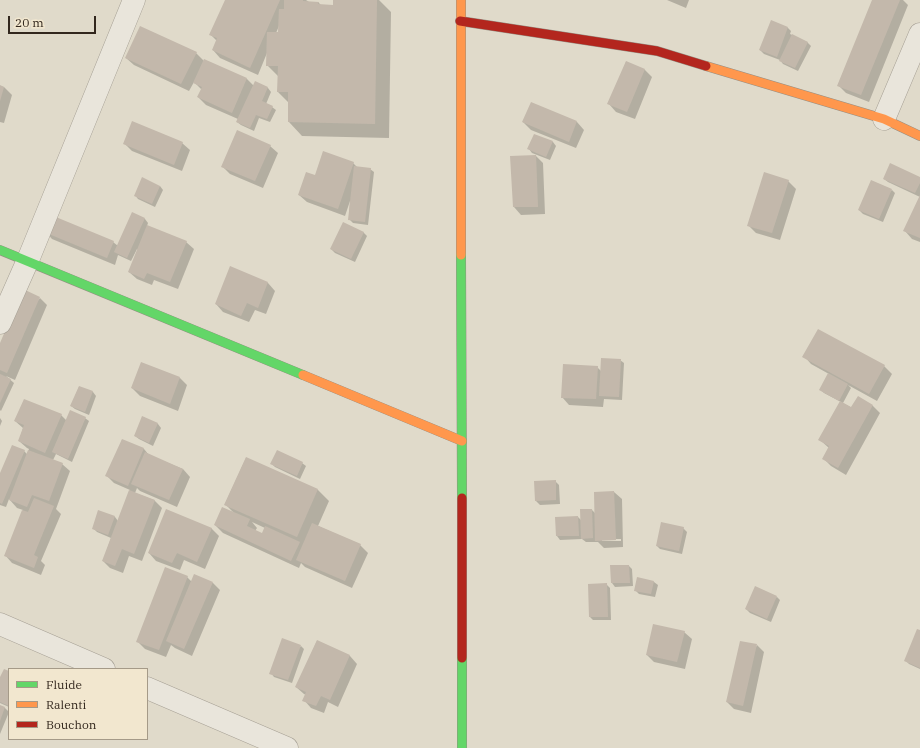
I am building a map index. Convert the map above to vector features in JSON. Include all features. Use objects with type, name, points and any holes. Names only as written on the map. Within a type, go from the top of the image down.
[{"type":"street","points":[[0,323],[28,260],[134,0]]},
{"type":"street","points":[[461,0],[462,748]]},
{"type":"street","points":[[460,21],[657,51],[884,119],[920,136]]},
{"type":"street","points":[[884,119],[920,34]]},
{"type":"street","points":[[0,250],[28,260],[462,441]]},
{"type":"street","points":[[0,624],[102,668]]},
{"type":"street","points":[[148,688],[287,748]]},
{"type":"building","points":[[225,0],[280,0],[250,68],[212,50],[217,38],[209,35]]},
{"type":"building","points":[[284,0],[303,0],[319,2],[318,4],[333,5],[333,0],[377,0],[375,124],[288,122],[288,92],[277,92],[278,66],[266,66],[267,32],[278,32],[279,9],[284,9]]},
{"type":"building","points":[[872,0],[900,0],[861,95],[837,86]]},
{"type":"building","points":[[771,20],[788,27],[777,57],[759,50]]},
{"type":"building","points":[[140,26],[197,52],[181,84],[125,58]]},
{"type":"building","points":[[792,34],[808,42],[795,68],[779,61]]},
{"type":"building","points":[[204,59],[247,78],[232,113],[197,97],[202,87],[193,83]]},
{"type":"building","points":[[626,61],[645,69],[627,112],[607,104]]},
{"type":"building","points":[[255,81],[268,87],[262,101],[273,106],[267,119],[256,115],[250,128],[236,122]]},
{"type":"building","points":[[0,85],[4,87],[0,101]]},
{"type":"building","points":[[531,102],[577,121],[569,142],[522,122]]},
{"type":"building","points":[[132,121],[183,142],[174,165],[123,144]]},
{"type":"building","points":[[237,130],[271,145],[255,181],[221,167]]},
{"type":"building","points":[[534,134],[553,141],[546,157],[527,149]]},
{"type":"building","points":[[323,151],[354,162],[338,209],[298,195],[306,172],[315,175]]},
{"type":"building","points":[[536,155],[538,207],[513,207],[510,156]]},
{"type":"building","points":[[890,163],[920,177],[920,183],[915,193],[883,179]]},
{"type":"building","points":[[354,166],[371,168],[365,222],[348,220]]},
{"type":"building","points":[[764,172],[789,180],[772,233],[747,226]]},
{"type":"building","points":[[142,177],[160,186],[152,204],[134,196]]},
{"type":"building","points":[[871,180],[892,189],[879,219],[858,210]]},
{"type":"building","points":[[920,195],[920,238],[903,231]]},
{"type":"building","points":[[132,212],[145,218],[127,258],[114,252]]},
{"type":"building","points":[[51,215],[114,241],[107,258],[44,232]]},
{"type":"building","points":[[343,222],[364,232],[351,259],[330,249]]},
{"type":"building","points":[[147,225],[187,241],[170,282],[147,273],[144,279],[128,272]]},
{"type":"building","points":[[230,266],[268,282],[258,308],[247,303],[241,316],[215,304]]},
{"type":"building","points":[[23,289],[40,297],[7,373],[0,370],[0,343]]},
{"type":"building","points":[[818,329],[885,365],[869,394],[802,357]]},
{"type":"building","points":[[601,358],[621,359],[619,397],[599,396]]},
{"type":"building","points":[[141,362],[180,377],[170,404],[131,388]]},
{"type":"building","points":[[563,364],[598,366],[596,399],[561,398]]},
{"type":"building","points":[[828,373],[848,384],[839,401],[819,390]]},
{"type":"building","points":[[0,374],[11,379],[0,403]]},
{"type":"building","points":[[79,386],[93,391],[85,412],[70,406]]},
{"type":"building","points":[[858,396],[873,405],[838,468],[822,459],[829,446],[818,440],[840,401],[851,407]]},
{"type":"building","points":[[24,399],[62,414],[45,453],[18,441],[24,425],[14,421]]},
{"type":"building","points":[[70,410],[86,417],[68,459],[52,452]]},
{"type":"building","points":[[142,416],[158,423],[149,443],[134,436]]},
{"type":"building","points":[[122,439],[144,448],[128,486],[105,476]]},
{"type":"building","points":[[12,445],[25,450],[2,504],[0,503],[0,473]]},
{"type":"building","points":[[28,450],[63,463],[49,501],[32,495],[27,507],[9,500]]},
{"type":"building","points":[[277,450],[303,462],[297,476],[270,464]]},
{"type":"building","points":[[145,452],[183,469],[169,500],[131,484]]},
{"type":"building","points":[[246,457],[318,489],[297,537],[224,505]]},
{"type":"building","points":[[556,480],[556,500],[535,501],[534,481]]},
{"type":"building","points":[[129,490],[155,500],[134,554],[122,549],[115,566],[102,561]]},
{"type":"building","points":[[614,491],[616,540],[595,541],[594,492]]},
{"type":"building","points":[[34,498],[54,506],[34,555],[38,557],[34,568],[4,556],[22,510],[28,512]]},
{"type":"building","points":[[222,507],[250,519],[247,526],[262,533],[265,526],[300,542],[291,561],[214,525]]},
{"type":"building","points":[[166,509],[212,528],[197,562],[177,553],[172,563],[148,553]]},
{"type":"building","points":[[580,509],[592,509],[593,538],[581,539]]},
{"type":"building","points":[[98,510],[115,516],[108,535],[92,529]]},
{"type":"building","points":[[578,516],[579,536],[556,536],[555,517]]},
{"type":"building","points":[[661,522],[684,527],[679,551],[656,546]]},
{"type":"building","points":[[312,523],[361,544],[345,581],[296,560]]},
{"type":"building","points":[[610,565],[629,565],[630,583],[611,583]]},
{"type":"building","points":[[165,567],[188,576],[159,650],[136,642]]},
{"type":"building","points":[[194,574],[213,582],[184,649],[166,641]]},
{"type":"building","points":[[637,577],[654,581],[651,594],[634,591]]},
{"type":"building","points":[[607,583],[608,617],[589,617],[588,584]]},
{"type":"building","points":[[755,586],[777,596],[767,619],[745,609]]},
{"type":"building","points":[[653,624],[685,631],[677,662],[646,655]]},
{"type":"building","points":[[917,629],[920,630],[920,668],[904,661]]},
{"type":"building","points":[[282,638],[301,645],[288,680],[269,674]]},
{"type":"building","points":[[317,640],[350,655],[330,700],[321,696],[316,706],[302,701],[306,692],[295,687]]},
{"type":"building","points":[[740,641],[757,644],[743,706],[726,702]]},
{"type":"building","points":[[4,669],[8,671],[8,706],[0,702],[0,677]]},
{"type":"building","points":[[0,705],[5,707],[0,721]]},
{"type":"traffic: fast","points":[[0,250],[303,375]]},
{"type":"traffic: fast","points":[[461,255],[462,498]]},
{"type":"traffic: fast","points":[[462,658],[462,748]]},
{"type":"traffic: slow","points":[[461,0],[461,255]]},
{"type":"traffic: slow","points":[[706,66],[884,119],[920,136]]},
{"type":"traffic: slow","points":[[303,375],[462,441]]},
{"type":"traffic: jam","points":[[460,21],[657,51],[706,66]]},
{"type":"traffic: jam","points":[[462,498],[462,658]]}]
